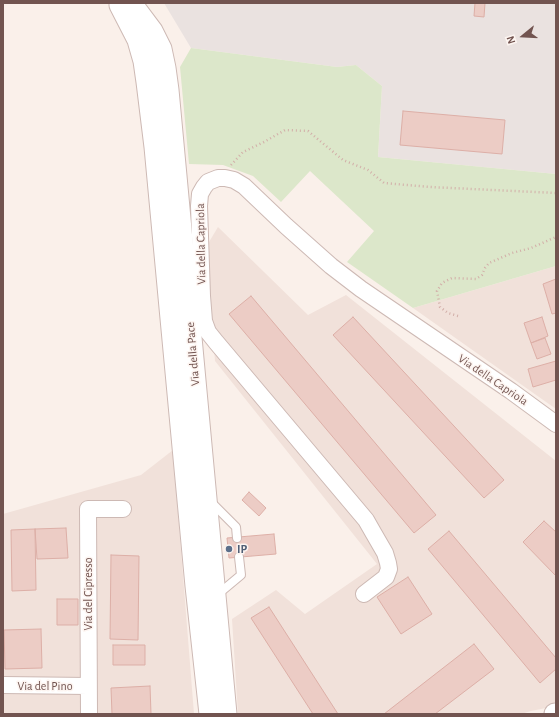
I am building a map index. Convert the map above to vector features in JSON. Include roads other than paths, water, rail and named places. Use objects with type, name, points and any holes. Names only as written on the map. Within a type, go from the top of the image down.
[{"type":"street","name":"Via della Pace","points":[[119,3],[138,40],[144,60],[147,82],[155,147],[210,714]]},
{"type":"street","name":"Via della Pace","points":[[131,3],[152,31],[161,49],[165,68],[226,714]]},
{"type":"street","name":"Via della Capriola","points":[[364,594],[386,577],[389,569],[385,553],[366,520],[208,332],[204,321],[202,296],[199,206],[200,194],[208,182],[218,178],[234,180],[244,186],[331,266],[361,289],[511,391],[556,424]]},
{"type":"street","name":"Via del Cipresso","points":[[89,714],[88,510],[123,509]]},
{"type":"street","name":"Via del Pino","points":[[3,686],[88,686]]},
{"type":"lane","points":[[206,498],[236,527],[237,538]]},
{"type":"lane","points":[[215,597],[241,575],[239,557]]},
{"type":"place","name":"IP","points":[[229,549]]}]
